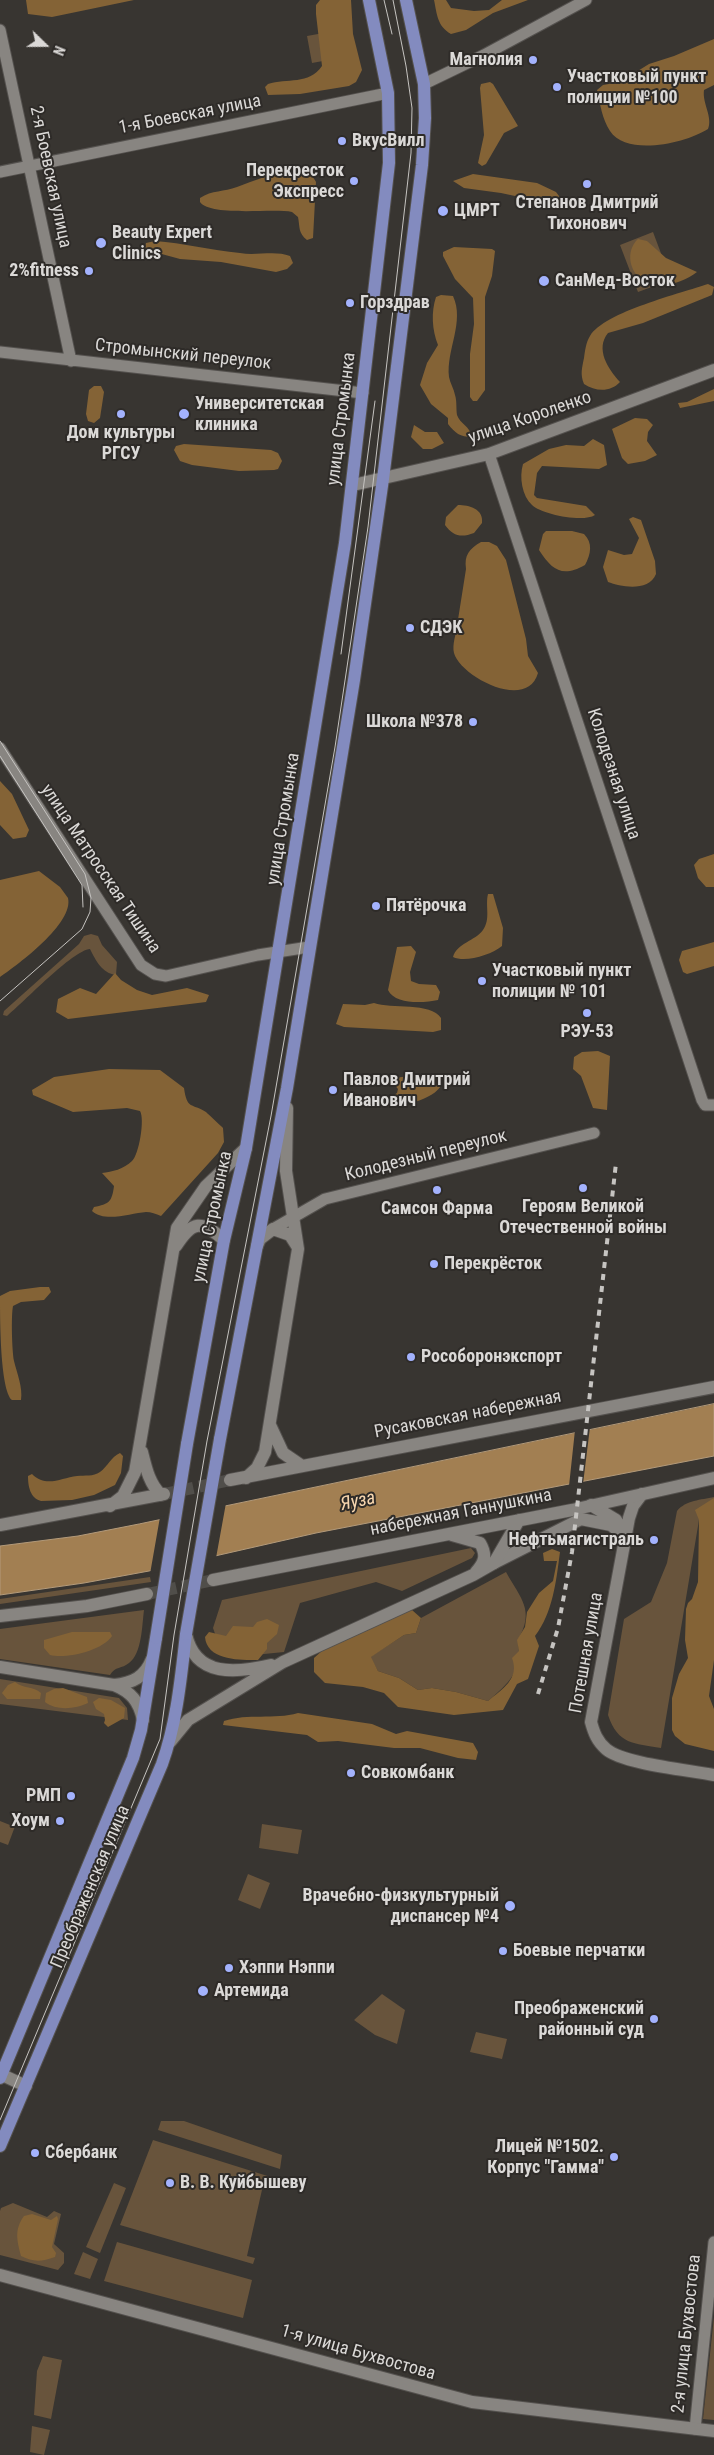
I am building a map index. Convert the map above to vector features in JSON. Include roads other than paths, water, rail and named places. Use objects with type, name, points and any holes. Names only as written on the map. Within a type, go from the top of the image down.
[{"type":"main road","name":"улица Стромынка","points":[[156,1638],[186,1444],[224,1240],[246,1148],[329,647],[352,485],[390,163],[388,93],[369,0]]},
{"type":"main road","points":[[283,1662],[243,1670],[224,1670],[212,1667],[200,1661],[193,1654],[186,1634],[220,1440],[287,1088],[354,680],[384,478],[422,165],[425,118],[424,84],[406,0]]},
{"type":"main road","name":"улица Короленко","points":[[352,485],[489,454],[714,370]]},
{"type":"main road","points":[[246,1478],[257,1468],[265,1452],[298,1248],[286,1171],[287,1088]]},
{"type":"main road","points":[[110,1506],[123,1496],[132,1481],[140,1445],[177,1228],[206,1186],[246,1148]]},
{"type":"main road","points":[[173,1250],[189,1228],[195,1225],[207,1226],[224,1240]]},
{"type":"main road","points":[[256,1250],[260,1239],[273,1229],[290,1235],[298,1248]]},
{"type":"main road","name":"Русаковская набережная","points":[[230,1480],[714,1387]]},
{"type":"main road","points":[[270,1425],[282,1453],[302,1466]]},
{"type":"main road","points":[[0,1525],[163,1495],[155,1489],[147,1474],[140,1445]]},
{"type":"main road","name":"набережная Ганнушкина","points":[[213,1580],[519,1520],[714,1478]]},
{"type":"main road","name":"Потешная улица","points":[[642,1494],[633,1506],[626,1537],[593,1703],[591,1722],[596,1738],[607,1750],[625,1758],[714,1775]]},
{"type":"main road","points":[[591,1505],[616,1520],[626,1537]]},
{"type":"main road","points":[[170,1742],[188,1720],[283,1662],[473,1576],[494,1563],[581,1519],[611,1525],[626,1537]]},
{"type":"main road","points":[[494,1563],[519,1520]]},
{"type":"main road","points":[[447,1534],[471,1539],[480,1543],[484,1549],[483,1564],[473,1576]]},
{"type":"main road","points":[[0,1616],[87,1606],[146,1594]]},
{"type":"main road","name":"Преображенская улица","points":[[0,2146],[170,1742],[186,1634]]},
{"type":"main road","name":"Преображенская улица","points":[[0,2076],[133,1758],[143,1720],[156,1638]]},
{"type":"main road","points":[[0,1667],[114,1684],[130,1683],[139,1678],[148,1669],[152,1659]]},
{"type":"main road","points":[[114,1684],[134,1698],[141,1708],[143,1720]]},
{"type":"main road","points":[[0,2076],[26,2086]]},
{"type":"main road","name":"1-я улица Бухвостова","points":[[0,2275],[472,2402],[714,2431]]},
{"type":"street","points":[[424,84],[484,55],[586,0]]},
{"type":"street","name":"2-я Боевская улица","points":[[0,30],[71,361]]},
{"type":"street","name":"1-я Боевская улица","points":[[0,172],[388,93]]},
{"type":"street","name":"Стромынский переулок","points":[[0,352],[363,393]]},
{"type":"street","name":"Колодезная улица","points":[[489,454],[710,1105]]},
{"type":"street","name":"улица Матросская Тишина","points":[[0,748],[102,907],[141,965],[147,970],[160,975],[174,974],[279,951],[309,947]]},
{"type":"street","name":"Колодезный переулок","points":[[273,1229],[325,1199],[594,1133]]},
{"type":"street","name":"2-я улица Бухвостова","points":[[695,2429],[714,2242]]},
{"type":"water","name":"Яуза","points":[[714,1404],[714,1456],[316,1533],[149,1571],[84,1583],[0,1595],[0,1546],[78,1536],[139,1524]]},
{"type":"tunnel","points":[[164,1494],[230,1480]]},
{"type":"tunnel","points":[[147,1594],[213,1580]]},
{"type":"tram line","points":[[384,0],[392,34]]},
{"type":"tram line","points":[[0,2120],[160,1739],[174,1635],[207,1441],[271,1116],[335,747],[368,527],[411,153],[412,108],[393,0]]},
{"type":"tram line","points":[[341,654],[375,401]]},
{"type":"tram line","points":[[0,741],[85,874],[91,898],[90,912],[82,929],[0,1001]]},
{"type":"tram line","points":[[0,756],[82,885],[83,907]]},
{"type":"railway","points":[[538,1694],[558,1628],[572,1552],[616,1163]]},
{"type":"place","name":"Магнолия","points":[[533,60]]},
{"type":"place","name":"Участковый пункт полиции №100","points":[[557,87]]},
{"type":"place","name":"ВкусВилл","points":[[342,141]]},
{"type":"place","name":"Перекресток Экспресс","points":[[354,181]]},
{"type":"place","name":"Степанов Дмитрий Тихонович","points":[[587,184]]},
{"type":"place","name":"ЦМРТ","points":[[443,211]]},
{"type":"place","name":"Beauty Expert Clinics","points":[[101,243]]},
{"type":"place","name":"2%fitness","points":[[89,271]]},
{"type":"place","name":"СанМед-Восток","points":[[544,281]]},
{"type":"place","name":"Горздрав","points":[[350,303]]},
{"type":"place","name":"Дом культуры РГСУ","points":[[121,414]]},
{"type":"place","name":"Университетская клиника","points":[[184,414]]},
{"type":"place","name":"СДЭК","points":[[410,628]]},
{"type":"place","name":"Школа №378","points":[[473,722]]},
{"type":"place","name":"Пятёрочка","points":[[376,906]]},
{"type":"place","name":"Участковый пункт полиции № 101","points":[[482,981]]},
{"type":"place","name":"РЭУ-53","points":[[587,1013]]},
{"type":"place","name":"Павлов Дмитрий Иванович","points":[[333,1090]]},
{"type":"place","name":"Героям Великой Отечественной войны","points":[[583,1188]]},
{"type":"place","name":"Самсон Фарма","points":[[437,1190]]},
{"type":"place","name":"Перекрёсток","points":[[434,1264]]},
{"type":"place","name":"Рособоронэкспорт","points":[[411,1357]]},
{"type":"place","name":"Нефтьмагистраль","points":[[654,1540]]},
{"type":"place","name":"Совкомбанк","points":[[351,1773]]},
{"type":"place","name":"РМП","points":[[71,1796]]},
{"type":"place","name":"Хоум","points":[[60,1821]]},
{"type":"place","name":"Врачебно-физкультурный диспансер №4","points":[[510,1906]]},
{"type":"place","name":"Боевые перчатки","points":[[503,1951]]},
{"type":"place","name":"Хэппи Нэппи","points":[[229,1968]]},
{"type":"place","name":"Артемида","points":[[203,1991]]},
{"type":"place","name":"Преображенский районный суд","points":[[654,2019]]},
{"type":"place","name":"Сбербанк","points":[[35,2153]]},
{"type":"place","name":"Лицей №1502. Корпус \"Гамма\"","points":[[614,2157]]},
{"type":"place","name":"В. В. Куйбышеву","points":[[170,2183]]}]
